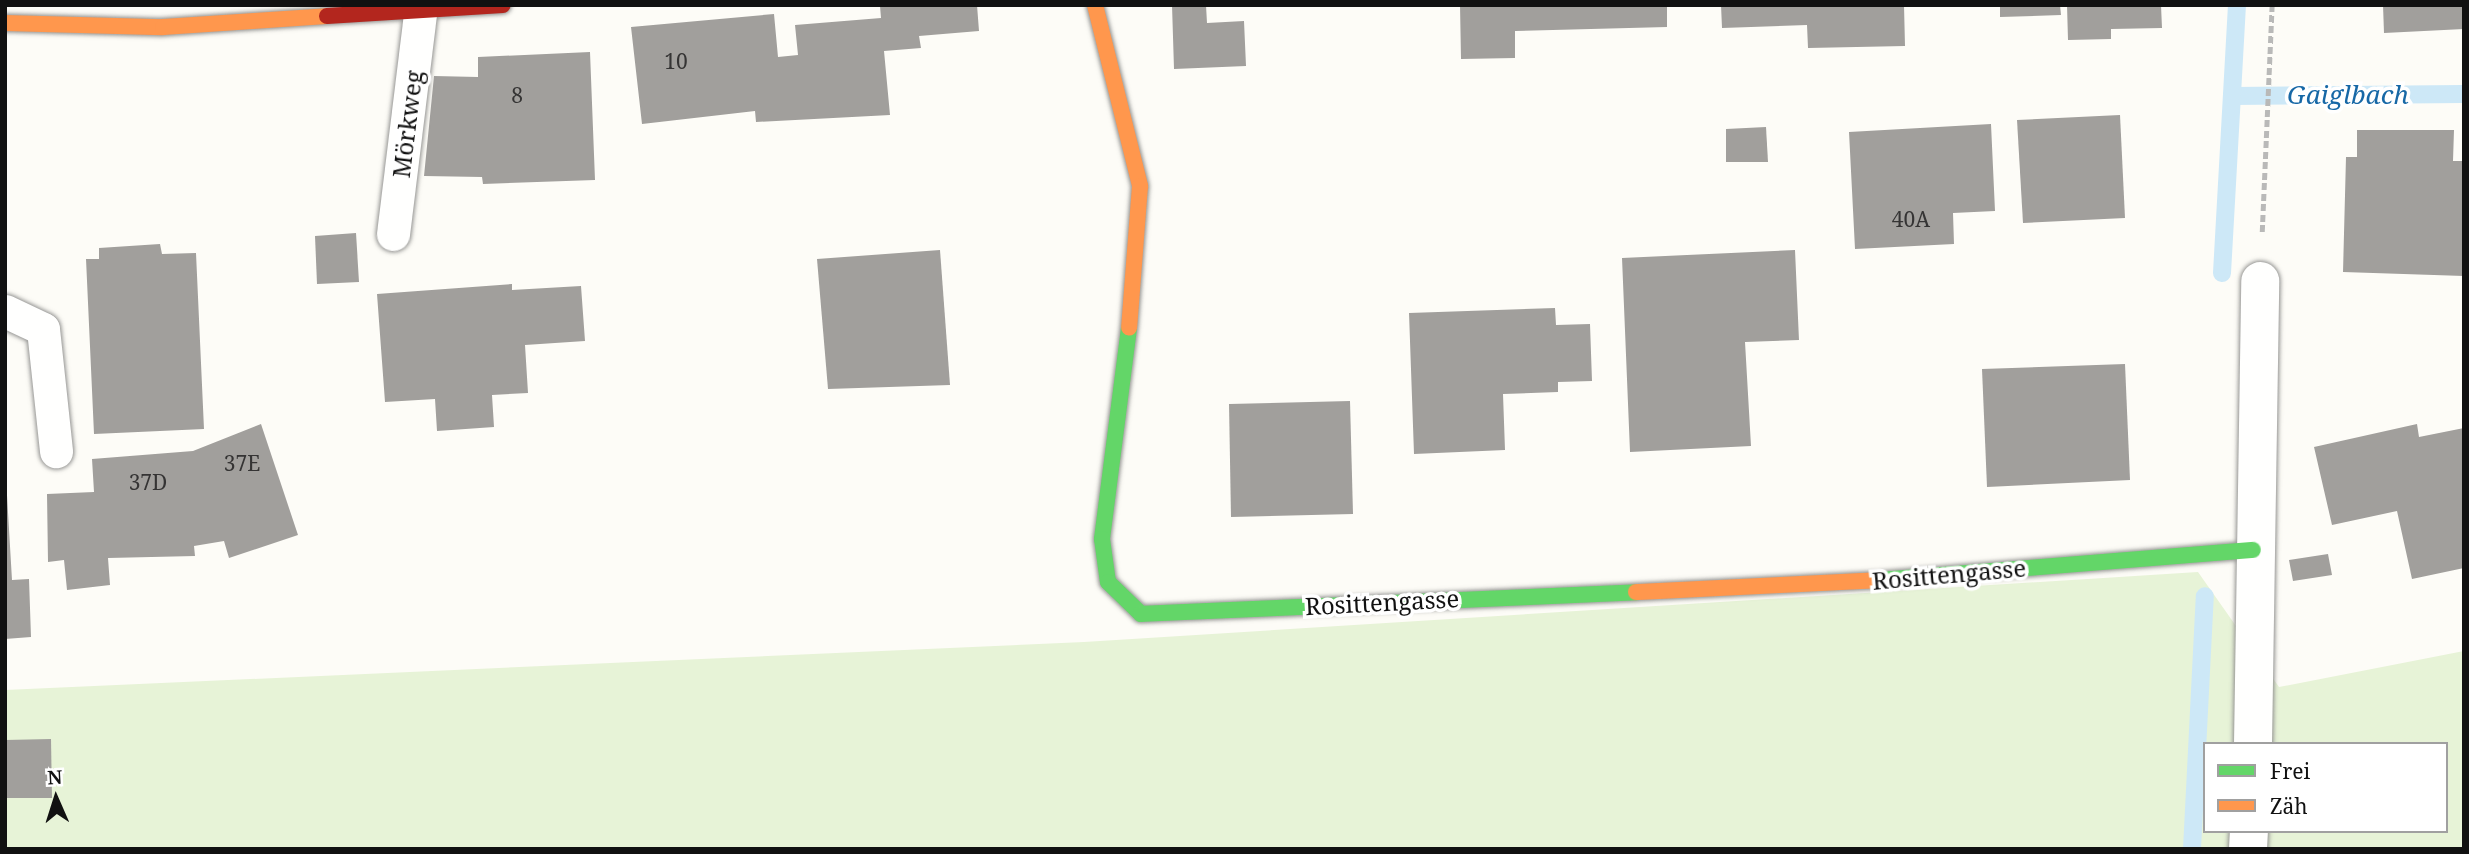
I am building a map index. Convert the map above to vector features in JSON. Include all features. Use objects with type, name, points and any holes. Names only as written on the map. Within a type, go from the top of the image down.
[{"type":"street","points":[[5,23],[163,27],[420,13],[503,5]]},
{"type":"street","name":"Rosittengasse","points":[[1095,5],[1140,187],[1136,270],[1102,539],[1108,582],[1141,614],[1826,584],[2253,550]]},
{"type":"street","points":[[2253,742],[2253,550],[2260,281]]},
{"type":"lane","name":"Mörkweg","points":[[393,234],[420,13]]},
{"type":"lane","points":[[5,311],[43,329],[56,451]]},
{"type":"path","points":[[2260,281],[2272,5]]},
{"type":"green space","points":[[2198,572],[2279,687],[2464,651],[2464,849],[5,849],[5,690],[1084,642]]},
{"type":"building","points":[[977,5],[979,31],[919,36],[921,48],[884,51],[890,115],[756,122],[755,111],[642,124],[631,27],[774,14],[778,57],[798,55],[795,25],[881,18],[880,6]]},
{"type":"building","points":[[1172,5],[1206,5],[1207,23],[1244,21],[1246,66],[1174,69]]},
{"type":"building","points":[[1460,5],[1667,5],[1667,27],[1515,31],[1515,58],[1461,59]]},
{"type":"building","points":[[1721,5],[1904,5],[1905,46],[1808,48],[1807,25],[1722,28]]},
{"type":"building","points":[[2000,5],[2060,5],[2061,15],[2000,17]]},
{"type":"building","points":[[2067,5],[2161,5],[2162,28],[2111,29],[2111,39],[2068,40]]},
{"type":"building","points":[[2383,5],[2464,5],[2464,29],[2384,33]]},
{"type":"building","points":[[590,52],[595,180],[483,184],[482,177],[424,176],[434,76],[478,77],[478,57]]},
{"type":"building","points":[[2120,115],[2125,218],[2023,223],[2017,120]]},
{"type":"building","points":[[1991,124],[1995,211],[1953,213],[1954,244],[1855,249],[1849,132]]},
{"type":"building","points":[[1766,127],[1768,162],[1726,162],[1726,129]]},
{"type":"building","points":[[2357,130],[2454,130],[2453,161],[2464,161],[2464,276],[2343,272],[2346,157],[2357,157]]},
{"type":"building","points":[[356,233],[359,282],[317,284],[315,236]]},
{"type":"building","points":[[160,244],[162,254],[196,253],[204,429],[94,434],[86,259],[99,259],[99,248]]},
{"type":"building","points":[[940,250],[950,385],[828,389],[817,259]]},
{"type":"building","points":[[1795,250],[1799,340],[1745,342],[1751,446],[1630,452],[1622,258]]},
{"type":"building","points":[[512,284],[512,290],[581,286],[585,341],[525,345],[528,393],[492,395],[494,427],[437,431],[435,399],[385,402],[377,294]]},
{"type":"building","points":[[1555,308],[1556,325],[1590,324],[1592,381],[1558,382],[1558,392],[1503,394],[1505,450],[1414,454],[1409,313]]},
{"type":"building","points":[[2125,364],[2130,480],[1987,487],[1982,369]]},
{"type":"building","points":[[1350,401],[1353,514],[1231,517],[1229,404]]},
{"type":"building","points":[[261,424],[298,535],[229,558],[224,541],[194,546],[195,556],[108,558],[110,585],[67,590],[64,560],[48,562],[47,494],[94,492],[92,459],[193,451]]},
{"type":"building","points":[[2417,424],[2419,437],[2464,428],[2464,568],[2412,579],[2397,511],[2332,525],[2314,447]]},
{"type":"building","points":[[5,461],[12,580],[29,579],[31,637],[5,639]]},
{"type":"building","points":[[2328,554],[2332,575],[2293,581],[2289,560]]},
{"type":"building","points":[[51,739],[52,798],[5,798],[5,740]]},
{"type":"waterway","name":"Gaiglbach","points":[[2222,273],[2237,5]]},
{"type":"waterway","name":"Gaiglbach","points":[[2232,96],[2464,94]]},
{"type":"waterway","name":"Gaiglbach","points":[[2192,849],[2205,596]]},
{"type":"traffic: fast","points":[[1129,328],[1102,539],[1108,582],[1141,614],[1636,592]]},
{"type":"traffic: fast","points":[[1879,580],[2253,550]]},
{"type":"traffic: slow","points":[[1095,5],[1140,186],[1129,328]]},
{"type":"traffic: slow","points":[[5,23],[163,27],[327,16]]},
{"type":"traffic: slow","points":[[1636,592],[1879,580]]},
{"type":"traffic: jam","points":[[327,16],[503,5]]}]
